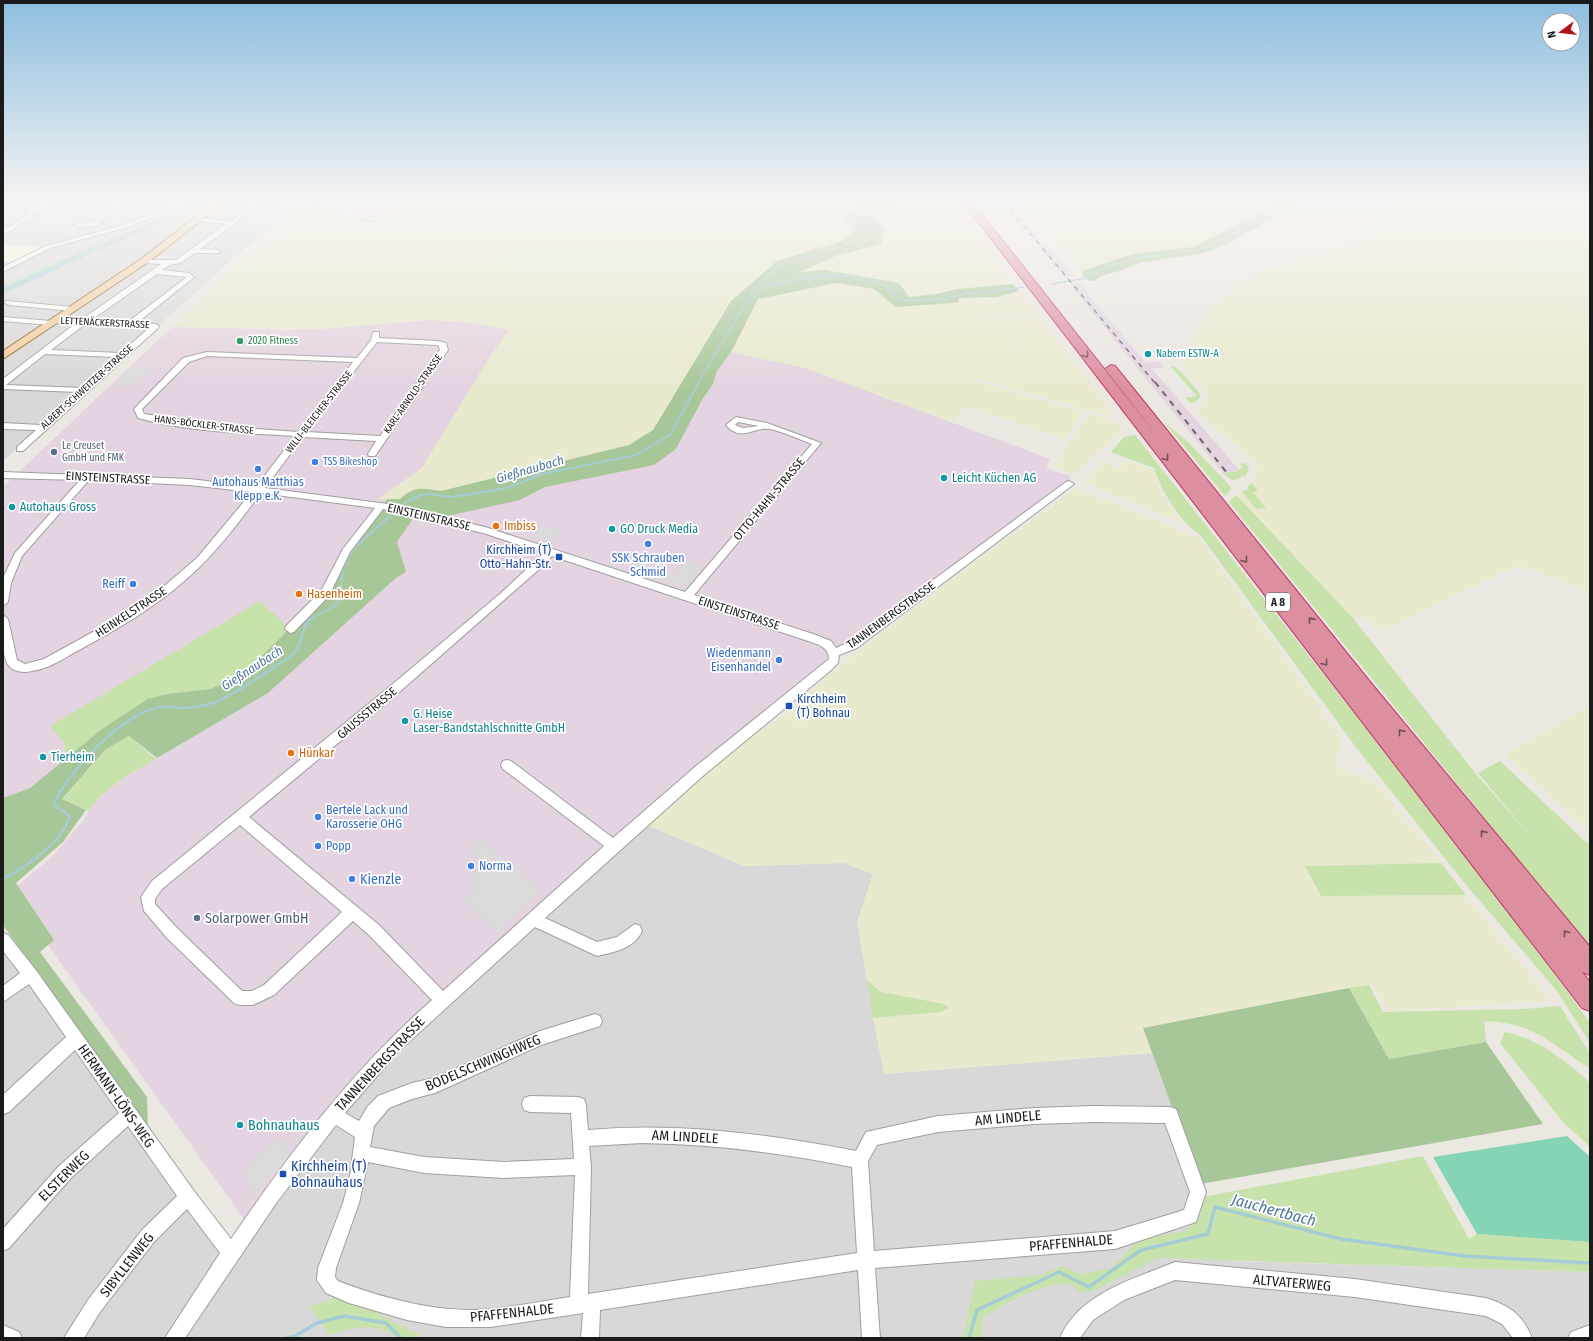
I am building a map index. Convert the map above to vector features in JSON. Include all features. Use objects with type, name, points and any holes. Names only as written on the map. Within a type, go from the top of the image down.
[{"type":"highway","name":"A 8","points":[[1016,265],[1590,1000]]},
{"type":"highway","name":"A 8","points":[[1029,265],[1364,686],[1590,964]]},
{"type":"main road","points":[[3,356],[139,265]]},
{"type":"street","points":[[3,383],[83,322],[167,265]]},
{"type":"street","points":[[3,270],[7,266]]},
{"type":"street","points":[[131,324],[191,277],[189,275],[156,272]]},
{"type":"street","points":[[9,303],[73,309]]},
{"type":"street","name":"LETTENÄCKERSTRASSE","points":[[3,319],[155,326]]},
{"type":"street","name":"ALBERT-SCHWEITZER-STRASSE","points":[[20,449],[155,326]]},
{"type":"street","name":"WILLI-BLEICHER-STRASSE","points":[[260,489],[376,337]]},
{"type":"street","name":"KARL-ARNOLD-STRASSE","points":[[372,454],[444,350],[442,345],[437,343],[376,337]]},
{"type":"street","points":[[45,352],[124,355]]},
{"type":"street","name":"HANS-BÖCKLER-STRASSE","points":[[301,434],[229,430],[152,419],[141,416],[138,409],[186,360],[197,356],[207,354],[358,360]]},
{"type":"street","points":[[3,387],[83,390]]},
{"type":"street","points":[[3,426],[42,428]]},
{"type":"street","name":"OTTO-HAHN-STRASSE","points":[[687,596],[817,443],[767,426]]},
{"type":"street","name":"KARL-ARNOLD-STRASSE","points":[[301,434],[382,439]]},
{"type":"street","name":"EINSTEINSTRASSE","points":[[3,475],[190,482],[260,489],[417,513],[478,528],[687,596],[812,638],[827,644],[834,653]]},
{"type":"street","points":[[3,602],[6,584],[18,554],[87,477]]},
{"type":"street","name":"TANNENBERGSTRASSE","points":[[174,1338],[230,1252],[333,1114],[387,1053],[442,1000],[705,764],[826,668],[834,660],[834,653],[853,645],[1069,484]]},
{"type":"street","name":"HEINKELSTRASSE","points":[[3,619],[4,630],[12,661],[18,667],[24,668],[49,662],[136,612],[187,573],[260,489]]},
{"type":"street","points":[[290,629],[325,593],[346,551],[385,507]]},
{"type":"street","name":"GAUSSSTRASSE","points":[[353,911],[269,990],[253,998],[239,998],[172,933],[149,907],[148,897],[157,885],[368,713],[454,640],[541,563],[551,551]]},
{"type":"street","points":[[507,765],[613,845]]},
{"type":"street","points":[[240,817],[374,930],[442,1000]]},
{"type":"street","points":[[533,919],[597,949],[621,943],[636,930]]},
{"type":"street","name":"HERMANN-LÖNS-WEG","points":[[3,940],[30,974],[129,1115],[230,1252]]},
{"type":"street","points":[[3,995],[30,974]]},
{"type":"street","name":"BODELSCHWINGHWEG","points":[[364,1133],[367,1122],[384,1102],[412,1091],[435,1085],[540,1038],[595,1021]]},
{"type":"street","points":[[3,1106],[76,1038]]},
{"type":"street","points":[[530,1104],[578,1105],[583,1166],[585,1304],[590,1338]]},
{"type":"street","points":[[333,1114],[364,1133]]},
{"type":"street","name":"AM LINDELE","points":[[581,1139],[650,1135],[697,1137],[793,1146],[860,1160],[872,1138],[938,1124],[1034,1116],[1094,1114],[1170,1115]]},
{"type":"street","name":"ELSTERWEG","points":[[3,1242],[65,1172],[129,1115]]},
{"type":"street","name":"PFAFFENHALDE","points":[[364,1133],[362,1153],[349,1209],[327,1268],[326,1280],[332,1287],[349,1294],[407,1311],[446,1318],[490,1318],[867,1260],[1115,1240],[1190,1216],[1198,1192],[1170,1115]]},
{"type":"street","points":[[362,1153],[424,1165],[504,1170],[583,1166]]},
{"type":"street","points":[[860,1160],[871,1338]]},
{"type":"street","name":"SIBYLLENWEG","points":[[73,1338],[94,1306],[148,1236],[188,1197]]},
{"type":"street","name":"ALTVATERWEG","points":[[1069,1338],[1087,1314],[1118,1294],[1175,1271],[1355,1288],[1486,1307],[1502,1311],[1510,1318],[1524,1338]]},
{"type":"street","points":[[3,1334],[13,1338]]},
{"type":"street","points":[[1577,1338],[1590,1334]]},
{"type":"shaded area","points":[[3,265],[227,265],[159,325],[155,325],[3,461]]},
{"type":"shaded area","points":[[236,265],[773,265],[731,301],[653,430],[629,445],[441,491],[430,489],[408,492],[400,499],[378,499],[422,468],[489,358],[509,330],[467,322],[428,320],[323,329],[172,327]]},
{"type":"shaded area","points":[[815,265],[999,265],[1010,280],[1007,281],[1006,284],[958,289],[937,294],[909,297],[899,282],[863,277],[798,272]]},
{"type":"shaded area","points":[[1054,265],[1064,265],[1074,276],[1065,278]]},
{"type":"shaded area","points":[[1076,265],[1101,265],[1082,271]]},
{"type":"shaded area","points":[[1284,265],[1590,265],[1590,594],[1568,583],[1519,565],[1383,631],[1378,630],[1367,618],[1352,617],[1236,495],[1242,492],[1256,509],[1266,508],[1253,492],[1258,491],[1249,482],[1256,475],[1258,467],[1201,414],[1200,409],[1207,395],[1181,363],[1206,313],[1219,301],[1262,271]]},
{"type":"shaded area","points":[[836,283],[874,289],[895,307],[959,298],[988,298],[1021,294],[1039,316],[989,318],[1027,318],[1006,386],[976,378],[975,381],[1084,412],[1065,439],[966,406],[951,422],[805,368],[731,352],[758,299]]},
{"type":"shaded area","points":[[1079,283],[1146,363],[1159,361],[1164,367],[1152,369],[1240,471],[1223,473],[1070,285]]},
{"type":"shaded area","points":[[1028,318],[1040,318],[1112,413],[1109,416],[1007,387]]},
{"type":"shaded area","points":[[428,320],[467,322],[509,330],[489,358],[422,468],[379,499],[387,499],[384,502],[448,516],[520,500],[545,487],[676,449],[702,400],[713,384],[717,371],[731,352],[805,368],[1050,459],[1046,468],[1070,476],[1069,484],[834,660],[413,1027],[249,1226],[10,892],[53,856],[80,824],[95,803],[108,790],[125,777],[268,693],[396,578],[406,572],[325,593],[290,629],[50,726],[64,742],[66,759],[30,788],[3,798],[3,487],[172,327],[291,330]]},
{"type":"shaded area","points":[[135,365],[154,366],[135,386],[114,385]]},
{"type":"shaded area","points":[[1089,414],[1119,423],[1122,430],[1074,474],[1054,466]]},
{"type":"shaded area","points":[[1128,461],[1154,470],[1160,492],[1182,523],[1083,482],[1104,462],[1121,468]]},
{"type":"shaded area","points":[[1076,488],[1199,538],[1338,733],[1342,745],[1334,764],[1339,769],[1367,778],[1378,785],[1441,863],[1305,866],[1321,896],[1466,895],[1551,1001],[1388,1011],[1374,984],[1143,1028],[1152,1053],[884,1074],[873,1018],[941,1012],[948,1008],[881,992],[867,980],[857,922],[873,874],[844,863],[744,866],[647,825],[753,735],[787,714],[812,688],[954,577]]},
{"type":"shaded area","points":[[540,525],[562,532],[552,543],[531,536]]},
{"type":"shaded area","name":"SSK Schrauben Schmid","points":[[684,561],[700,568],[689,583],[678,586],[629,569],[634,563],[673,575]]},
{"type":"shaded area","points":[[1590,705],[1590,832],[1505,755]]},
{"type":"shaded area","points":[[647,825],[744,866],[844,863],[873,874],[857,922],[884,1074],[1152,1053],[1229,1261],[1590,1272],[1590,1338],[183,1338],[226,1273],[343,1114],[411,1042]]},
{"type":"shaded area","points":[[481,840],[542,890],[498,933],[461,901],[475,888],[466,880],[484,864],[469,851]]},
{"type":"shaded area","points":[[3,928],[129,1112],[231,1250],[175,1338],[3,1338]]},
{"type":"shaded area","points":[[280,1141],[291,1152],[282,1165],[251,1198],[244,1169],[271,1143]]},
{"type":"green space","points":[[50,265],[63,265],[3,293],[3,288]]},
{"type":"green space","points":[[773,265],[816,265],[799,272],[825,270],[899,283],[909,297],[936,294],[958,289],[1013,284],[1019,291],[997,297],[959,298],[958,302],[953,303],[895,307],[874,289],[836,283],[758,299],[731,352],[717,371],[713,384],[702,400],[676,449],[654,465],[545,487],[520,500],[448,516],[422,510],[414,517],[397,542],[406,572],[396,578],[268,693],[157,758],[129,736],[106,749],[62,799],[86,810],[63,842],[16,883],[54,940],[40,952],[147,1097],[148,1127],[3,925],[3,798],[30,788],[102,729],[148,699],[167,694],[210,689],[247,671],[325,593],[338,564],[387,499],[400,499],[410,492],[419,489],[441,491],[629,445],[653,430],[731,301]]},
{"type":"green space","points":[[1101,265],[1135,265],[1101,276],[1094,281],[1086,279],[1083,276],[1082,271]]},
{"type":"green space","points":[[1173,366],[1178,369],[1199,392],[1200,397],[1196,402],[1190,403],[1185,398],[1197,396],[1171,367]]},
{"type":"green space","points":[[1164,422],[1188,442],[1230,486],[1231,489],[1225,496]]},
{"type":"green space","points":[[1135,435],[1502,901],[1590,1023],[1590,1043],[1557,991],[1467,886],[1355,746],[1201,536],[1178,514],[1162,487],[1154,468],[1111,452],[1124,437]]},
{"type":"green space","points":[[1246,463],[1249,470],[1244,477],[1243,475],[1239,479],[1232,480],[1223,473],[1239,471],[1238,469],[1243,468],[1239,464]]},
{"type":"green space","points":[[1252,483],[1258,491],[1253,492],[1266,508],[1256,509],[1242,492],[1248,489],[1247,487]]},
{"type":"green space","points":[[1236,495],[1352,617],[1476,774],[1534,840],[1478,773],[1500,761],[1590,846],[1590,948],[1229,502]]},
{"type":"green space","points":[[260,601],[290,629],[247,671],[210,689],[167,694],[102,729],[66,759],[64,742],[50,726]]},
{"type":"green space","points":[[129,736],[156,759],[119,781],[95,802],[89,811],[62,800],[106,749]]},
{"type":"green space","points":[[1441,863],[1466,895],[1321,896],[1305,866]]},
{"type":"green space","points":[[867,980],[881,992],[944,1004],[949,1008],[941,1012],[873,1018]]},
{"type":"green space","points":[[1369,985],[1383,1012],[1524,1009],[1560,1006],[1590,1054],[1590,1068],[1545,1038],[1527,1029],[1507,1023],[1484,1021],[1486,1042],[1389,1059],[1349,988]]},
{"type":"green space","points":[[1349,988],[1389,1059],[1486,1042],[1543,1124],[1200,1184],[1143,1028]]},
{"type":"green space","points":[[1505,1032],[1517,1035],[1540,1045],[1571,1066],[1590,1083],[1590,1147],[1563,1122],[1500,1043]]},
{"type":"green space","points":[[1567,1136],[1590,1157],[1590,1242],[1477,1234],[1433,1157]]},
{"type":"green space","points":[[1423,1156],[1469,1239],[1477,1234],[1590,1242],[1590,1272],[1158,1258],[1093,1291],[1079,1292],[1069,1283],[1045,1287],[1024,1295],[982,1318],[982,1338],[963,1338],[975,1281],[1040,1275],[1063,1266],[1081,1274],[1112,1268],[1137,1241],[1184,1231],[1197,1222],[1202,1197]]},
{"type":"green space","points":[[334,1298],[368,1307],[392,1322],[419,1334],[421,1338],[396,1338],[389,1332],[372,1328],[346,1330],[329,1335],[310,1307]]},
{"type":"waterway","points":[[3,291],[60,265]]},
{"type":"waterway","points":[[698,383],[759,285],[769,273],[783,265]]},
{"type":"waterway","name":"Gießnaubach","points":[[1052,284],[1086,278],[1114,265]]},
{"type":"waterway","name":"Gießnaubach","points":[[759,287],[789,281],[822,277],[855,277],[884,285],[902,301],[946,299],[964,293],[983,293],[1024,287]]},
{"type":"waterway","name":"Gießnaubach","points":[[309,620],[336,605],[341,597],[342,571],[353,549],[406,502],[421,495],[430,494],[453,497],[507,488],[542,474],[636,455],[670,435],[699,382]]},
{"type":"waterway","name":"Gießnaubach","points":[[3,879],[32,861],[59,836],[69,817],[65,812],[55,806],[55,801],[74,773],[99,745],[114,732],[144,712],[159,707],[184,708],[201,706],[213,703],[232,694],[291,656],[299,646],[305,626],[309,620]]},
{"type":"waterway","name":"Jauchertbach","points":[[969,1338],[977,1310],[1059,1272],[1089,1287],[1141,1250],[1208,1234],[1215,1207],[1341,1239],[1464,1256],[1590,1263]]},
{"type":"waterway","name":"Jauchertbach","points":[[287,1338],[295,1336],[317,1323],[344,1316],[386,1323],[401,1338]]},
{"type":"railway","points":[[1056,265],[1155,383]]},
{"type":"railway","points":[[1155,382],[1227,473]]},
{"type":"place","name":"2020 Fitness","points":[[240,341]]},
{"type":"place","name":"Nabern ESTW-A","points":[[1148,354]]},
{"type":"place","name":"Le Creuset GmbH und FMK","points":[[54,452]]},
{"type":"place","name":"TSS Bikeshop","points":[[315,462]]},
{"type":"place","name":"Autohaus Matthias Klepp e.K.","points":[[258,469]]},
{"type":"place","name":"Leicht Küchen AG","points":[[944,478]]},
{"type":"place","name":"Autohaus Gross","points":[[12,507]]},
{"type":"place","name":"Imbiss","points":[[496,526]]},
{"type":"place","name":"GO Druck Media","points":[[612,529]]},
{"type":"place","name":"SSK Schrauben Schmid","points":[[648,544]]},
{"type":"place","name":"Kirchheim (T) Otto-Hahn-Str.","points":[[559,557]]},
{"type":"place","name":"Reiff","points":[[133,584]]},
{"type":"place","name":"Hasenheim","points":[[299,594]]},
{"type":"place","name":"Wiedenmann Eisenhandel","points":[[779,660]]},
{"type":"place","name":"Kirchheim (T) Bohnau","points":[[789,706]]},
{"type":"place","name":"G. Heise Laser-Bandstahlschnitte GmbH","points":[[405,721]]},
{"type":"place","name":"Hünkar","points":[[291,753]]},
{"type":"place","name":"Tierheim","points":[[43,757]]},
{"type":"place","name":"Bertele Lack und Karosserie OHG","points":[[318,817]]},
{"type":"place","name":"Popp","points":[[318,846]]},
{"type":"place","name":"Norma","points":[[471,866]]},
{"type":"place","name":"Kienzle","points":[[352,879]]},
{"type":"place","name":"Solarpower GmbH","points":[[197,918]]},
{"type":"place","name":"Bohnauhaus","points":[[240,1125]]},
{"type":"place","name":"Kirchheim (T) Bohnauhaus","points":[[283,1174]]}]
